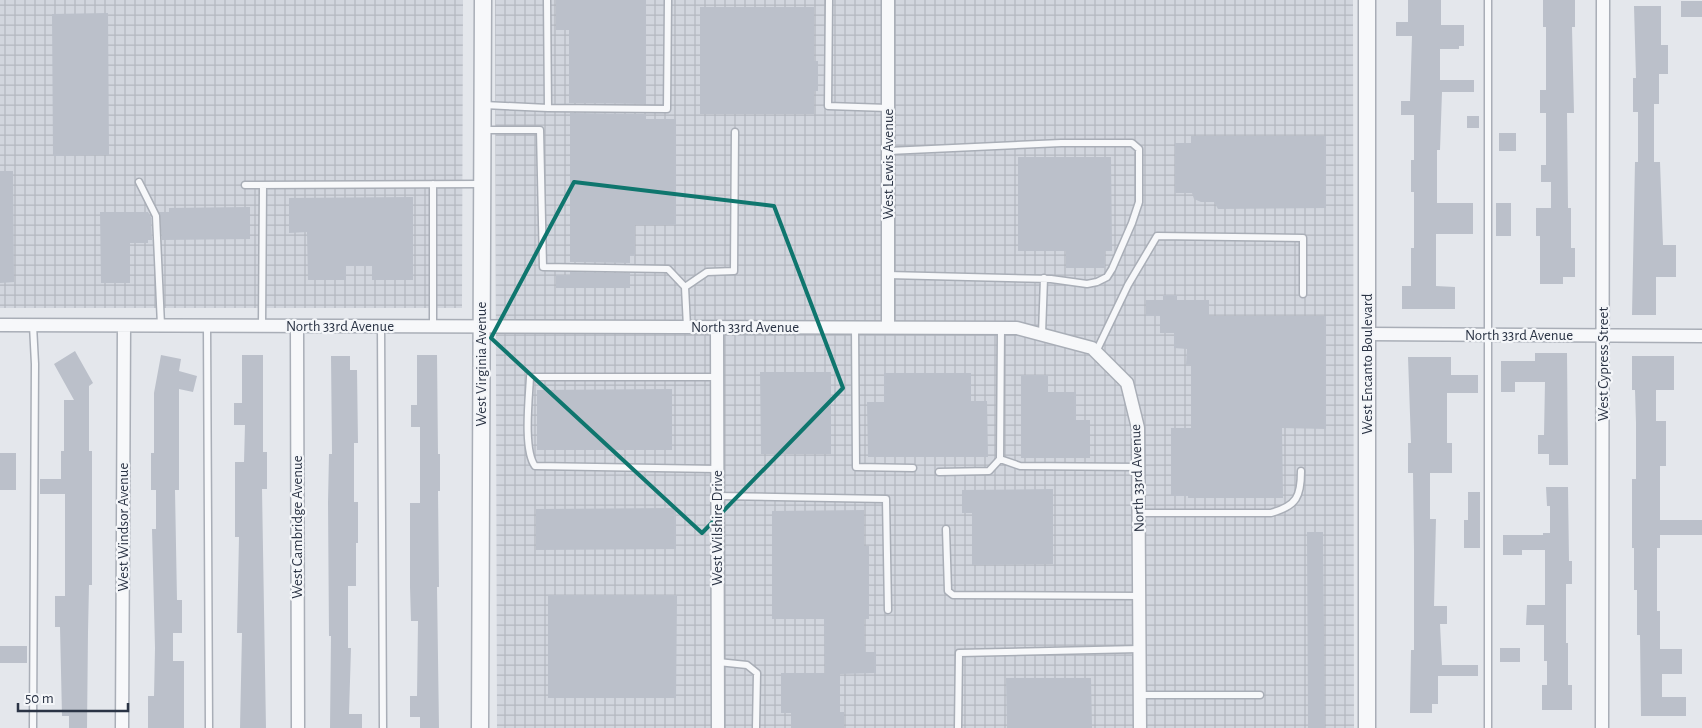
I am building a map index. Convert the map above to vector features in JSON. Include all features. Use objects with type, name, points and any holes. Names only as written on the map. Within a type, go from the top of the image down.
[{"type":"street","name":"West Virginia Avenue","points":[[480,728],[483,0]]},
{"type":"street","name":"West Lewis Avenue","points":[[888,0],[888,327]]},
{"type":"street","name":"West Encanto Boulevard","points":[[1367,0],[1367,728]]},
{"type":"street","name":"West Cypress Street","points":[[1602,728],[1603,0]]},
{"type":"street","name":"North 33rd Avenue","points":[[0,325],[1017,328],[1092,348],[1127,383],[1138,428],[1140,728]]},
{"type":"street","name":"West Windsor Avenue","points":[[122,728],[124,326]]},
{"type":"street","name":"West Cambridge Avenue","points":[[297,326],[298,728]]},
{"type":"street","name":"West Wilshire Drive","points":[[716,327],[718,728]]},
{"type":"street","name":"North 33rd Avenue","points":[[1367,334],[1702,336]]},
{"type":"lane","points":[[547,0],[548,108]]},
{"type":"lane","points":[[482,105],[548,108],[667,109],[668,0]]},
{"type":"lane","points":[[829,0],[828,106],[888,108]]},
{"type":"lane","points":[[1488,0],[1486,335],[1488,728]]},
{"type":"lane","points":[[482,130],[540,130],[543,267],[668,269],[685,287],[687,327]]},
{"type":"lane","points":[[685,287],[707,272],[734,271],[735,132]]},
{"type":"lane","points":[[888,151],[1061,144],[1132,144],[1136,146],[1139,154],[1139,202],[1120,252],[1106,277],[1087,284],[1044,278],[888,275]]},
{"type":"lane","points":[[139,182],[156,216],[161,325]]},
{"type":"lane","points":[[433,184],[433,326]]},
{"type":"lane","points":[[245,185],[482,184]]},
{"type":"lane","points":[[262,326],[263,185]]},
{"type":"lane","points":[[1096,352],[1128,285],[1157,236],[1302,238],[1302,294]]},
{"type":"lane","points":[[1042,334],[1044,278]]},
{"type":"lane","points":[[33,325],[35,374],[33,728]]},
{"type":"lane","points":[[207,326],[209,728]]},
{"type":"lane","points":[[381,326],[383,728]]},
{"type":"lane","points":[[855,327],[856,467],[914,468]]},
{"type":"lane","points":[[939,472],[989,471],[1000,459],[1001,328]]},
{"type":"lane","points":[[717,377],[530,377],[529,444],[531,460],[535,466],[717,470]]},
{"type":"lane","points":[[1000,459],[1020,466],[1139,467]]},
{"type":"lane","points":[[1139,513],[1271,513],[1285,510],[1297,500],[1301,486],[1300,471]]},
{"type":"lane","points":[[717,496],[886,499],[888,610]]},
{"type":"lane","points":[[946,529],[948,591],[953,595],[1139,596]]},
{"type":"lane","points":[[958,728],[959,653],[1139,649]]},
{"type":"lane","points":[[718,662],[747,664],[757,673],[756,728]]},
{"type":"lane","points":[[1140,695],[1260,695]]},
{"type":"highlighted area","points":[[574,182],[774,206],[843,388],[702,533],[491,338]]},
{"type":"shaded area","points":[[0,0],[463,0],[462,308],[0,308]]},
{"type":"shaded area","points":[[495,0],[1353,0],[1354,728],[497,728]]},
{"type":"building","points":[[556,0],[646,0],[646,104],[569,103],[569,30],[556,30]]},
{"type":"building","points":[[1408,0],[1441,0],[1441,25],[1464,25],[1464,46],[1459,46],[1459,49],[1440,49],[1440,80],[1474,80],[1474,92],[1442,92],[1440,150],[1437,150],[1437,203],[1473,203],[1473,234],[1436,234],[1436,286],[1455,287],[1455,309],[1402,309],[1402,286],[1411,286],[1411,248],[1414,248],[1414,192],[1411,192],[1411,160],[1414,160],[1414,115],[1401,115],[1401,101],[1410,101],[1412,36],[1396,36],[1396,22],[1408,22]]},
{"type":"building","points":[[1543,0],[1575,0],[1575,27],[1572,27],[1574,113],[1567,113],[1568,208],[1571,208],[1571,248],[1575,248],[1575,277],[1563,277],[1563,284],[1540,284],[1540,236],[1536,236],[1536,208],[1551,208],[1551,182],[1541,182],[1541,165],[1546,165],[1546,113],[1540,113],[1540,90],[1546,90],[1546,27],[1543,27]]},
{"type":"building","points":[[1681,1],[1702,1],[1702,17],[1681,17]]},
{"type":"building","points":[[1634,6],[1661,6],[1661,45],[1668,45],[1668,74],[1659,74],[1659,104],[1654,104],[1654,162],[1660,162],[1663,245],[1676,245],[1676,277],[1656,277],[1656,315],[1632,315],[1635,162],[1638,162],[1638,112],[1633,112],[1633,78],[1636,78]]},
{"type":"building","points":[[700,7],[814,7],[814,61],[818,61],[818,91],[814,91],[814,114],[700,114]]},
{"type":"building","points":[[108,13],[109,155],[53,156],[52,14]]},
{"type":"building","points":[[570,113],[646,114],[646,119],[676,119],[676,225],[635,225],[635,256],[630,256],[630,263],[570,262]]},
{"type":"building","points":[[1467,116],[1479,116],[1479,128],[1467,128]]},
{"type":"building","points":[[1499,133],[1516,133],[1516,151],[1499,151]]},
{"type":"building","points":[[1191,136],[1326,136],[1326,208],[1218,209],[1214,202],[1201,202],[1194,199],[1192,193],[1175,193],[1175,143],[1191,143]]},
{"type":"building","points":[[1018,157],[1111,157],[1112,251],[1105,251],[1105,268],[1066,268],[1066,251],[1018,251]]},
{"type":"building","points":[[0,171],[13,171],[14,282],[0,283]]},
{"type":"building","points":[[413,197],[413,280],[372,280],[372,266],[346,266],[346,280],[308,280],[307,232],[289,233],[289,198]]},
{"type":"building","points":[[1496,203],[1511,203],[1511,236],[1496,236]]},
{"type":"building","points":[[250,207],[250,239],[162,240],[159,212],[169,212],[169,208]]},
{"type":"building","points":[[100,212],[148,212],[151,217],[152,240],[148,240],[148,243],[130,243],[130,283],[101,283]]},
{"type":"building","points":[[570,272],[630,273],[630,288],[556,288],[556,275],[570,275]]},
{"type":"building","points":[[1163,295],[1177,295],[1177,300],[1209,300],[1209,316],[1326,316],[1326,429],[1282,428],[1283,498],[1188,498],[1188,496],[1171,496],[1171,428],[1191,428],[1191,365],[1186,365],[1187,349],[1174,348],[1174,333],[1160,333],[1160,316],[1146,316],[1146,300],[1163,300]]},
{"type":"building","points":[[75,351],[93,383],[89,386],[89,451],[92,451],[92,585],[89,585],[87,728],[69,728],[69,716],[62,716],[60,627],[55,627],[55,596],[65,596],[65,494],[40,494],[40,479],[61,479],[61,451],[64,451],[64,400],[74,400],[54,364]]},
{"type":"building","points":[[1535,353],[1567,353],[1568,465],[1549,465],[1549,454],[1538,454],[1538,435],[1544,435],[1545,382],[1515,382],[1515,392],[1501,392],[1501,361],[1535,361]]},
{"type":"building","points":[[161,355],[181,359],[179,371],[197,376],[193,392],[179,389],[179,490],[175,490],[177,600],[182,600],[182,633],[173,633],[173,661],[184,661],[184,728],[148,728],[148,696],[154,696],[155,648],[152,529],[156,529],[156,490],[151,490],[151,453],[154,453],[154,393]]},
{"type":"building","points":[[242,355],[263,355],[263,452],[267,452],[267,489],[262,489],[266,728],[240,728],[242,633],[237,633],[239,537],[235,537],[235,462],[244,462],[245,425],[234,425],[234,403],[242,403]]},
{"type":"building","points":[[417,355],[437,355],[438,454],[440,454],[440,491],[438,491],[439,587],[437,587],[439,728],[420,728],[420,717],[410,717],[410,696],[417,696],[418,621],[411,621],[410,503],[420,503],[420,427],[411,427],[411,405],[417,405]]},
{"type":"building","points":[[331,356],[350,356],[350,370],[357,370],[358,443],[354,443],[354,502],[358,502],[358,543],[356,543],[356,586],[348,586],[348,648],[351,648],[349,714],[362,714],[362,728],[330,728],[331,636],[329,636],[328,502],[329,454],[332,454]]},
{"type":"building","points":[[1632,356],[1674,356],[1674,390],[1656,390],[1656,421],[1666,421],[1666,466],[1660,466],[1660,520],[1702,520],[1702,535],[1660,535],[1660,548],[1657,548],[1657,611],[1660,611],[1660,649],[1682,649],[1682,674],[1662,674],[1662,697],[1686,697],[1686,716],[1641,716],[1640,635],[1637,635],[1637,590],[1634,590],[1634,548],[1632,548],[1632,479],[1636,479],[1636,423],[1635,390],[1632,390]]},
{"type":"building","points":[[1408,357],[1451,357],[1451,375],[1478,375],[1478,393],[1447,393],[1447,443],[1452,443],[1452,473],[1430,473],[1430,519],[1436,519],[1434,606],[1447,606],[1447,624],[1440,624],[1442,665],[1478,665],[1478,676],[1438,676],[1438,704],[1432,704],[1432,713],[1410,713],[1411,650],[1414,650],[1414,550],[1413,473],[1408,473],[1408,443],[1411,443]]},
{"type":"building","points":[[760,372],[831,372],[831,454],[761,454]]},
{"type":"building","points":[[884,373],[971,373],[971,401],[987,401],[988,457],[868,457],[867,402],[884,402]]},
{"type":"building","points":[[1021,375],[1048,375],[1048,392],[1076,392],[1076,420],[1090,420],[1090,458],[1021,458]]},
{"type":"building","points":[[672,389],[672,450],[537,450],[537,390]]},
{"type":"building","points":[[0,453],[16,453],[16,490],[0,490]]},
{"type":"building","points":[[1546,487],[1568,487],[1569,561],[1572,561],[1572,584],[1566,584],[1566,643],[1568,643],[1568,685],[1572,685],[1572,710],[1542,710],[1542,685],[1547,685],[1547,661],[1544,661],[1544,625],[1526,625],[1527,605],[1545,605],[1545,550],[1522,550],[1522,555],[1503,555],[1503,535],[1543,535],[1543,533],[1550,533],[1550,506],[1547,506]]},
{"type":"building","points":[[1053,489],[1053,564],[972,565],[972,513],[962,513],[962,490]]},
{"type":"building","points":[[1468,492],[1480,492],[1480,548],[1464,548],[1464,520],[1468,520]]},
{"type":"building","points":[[676,508],[676,549],[536,550],[536,509]]},
{"type":"building","points":[[864,510],[864,546],[869,546],[869,619],[864,619],[865,652],[876,652],[876,673],[840,674],[840,712],[844,712],[844,728],[791,728],[791,713],[781,713],[781,673],[825,673],[824,619],[772,619],[772,511]]},
{"type":"building","points":[[1307,532],[1323,532],[1325,728],[1308,728]]},
{"type":"building","points":[[548,595],[677,595],[676,698],[548,698]]},
{"type":"building","points":[[0,646],[27,646],[27,663],[0,663]]},
{"type":"building","points":[[1500,648],[1520,648],[1520,662],[1500,662]]},
{"type":"building","points":[[1006,678],[1091,678],[1092,728],[1007,728]]}]
